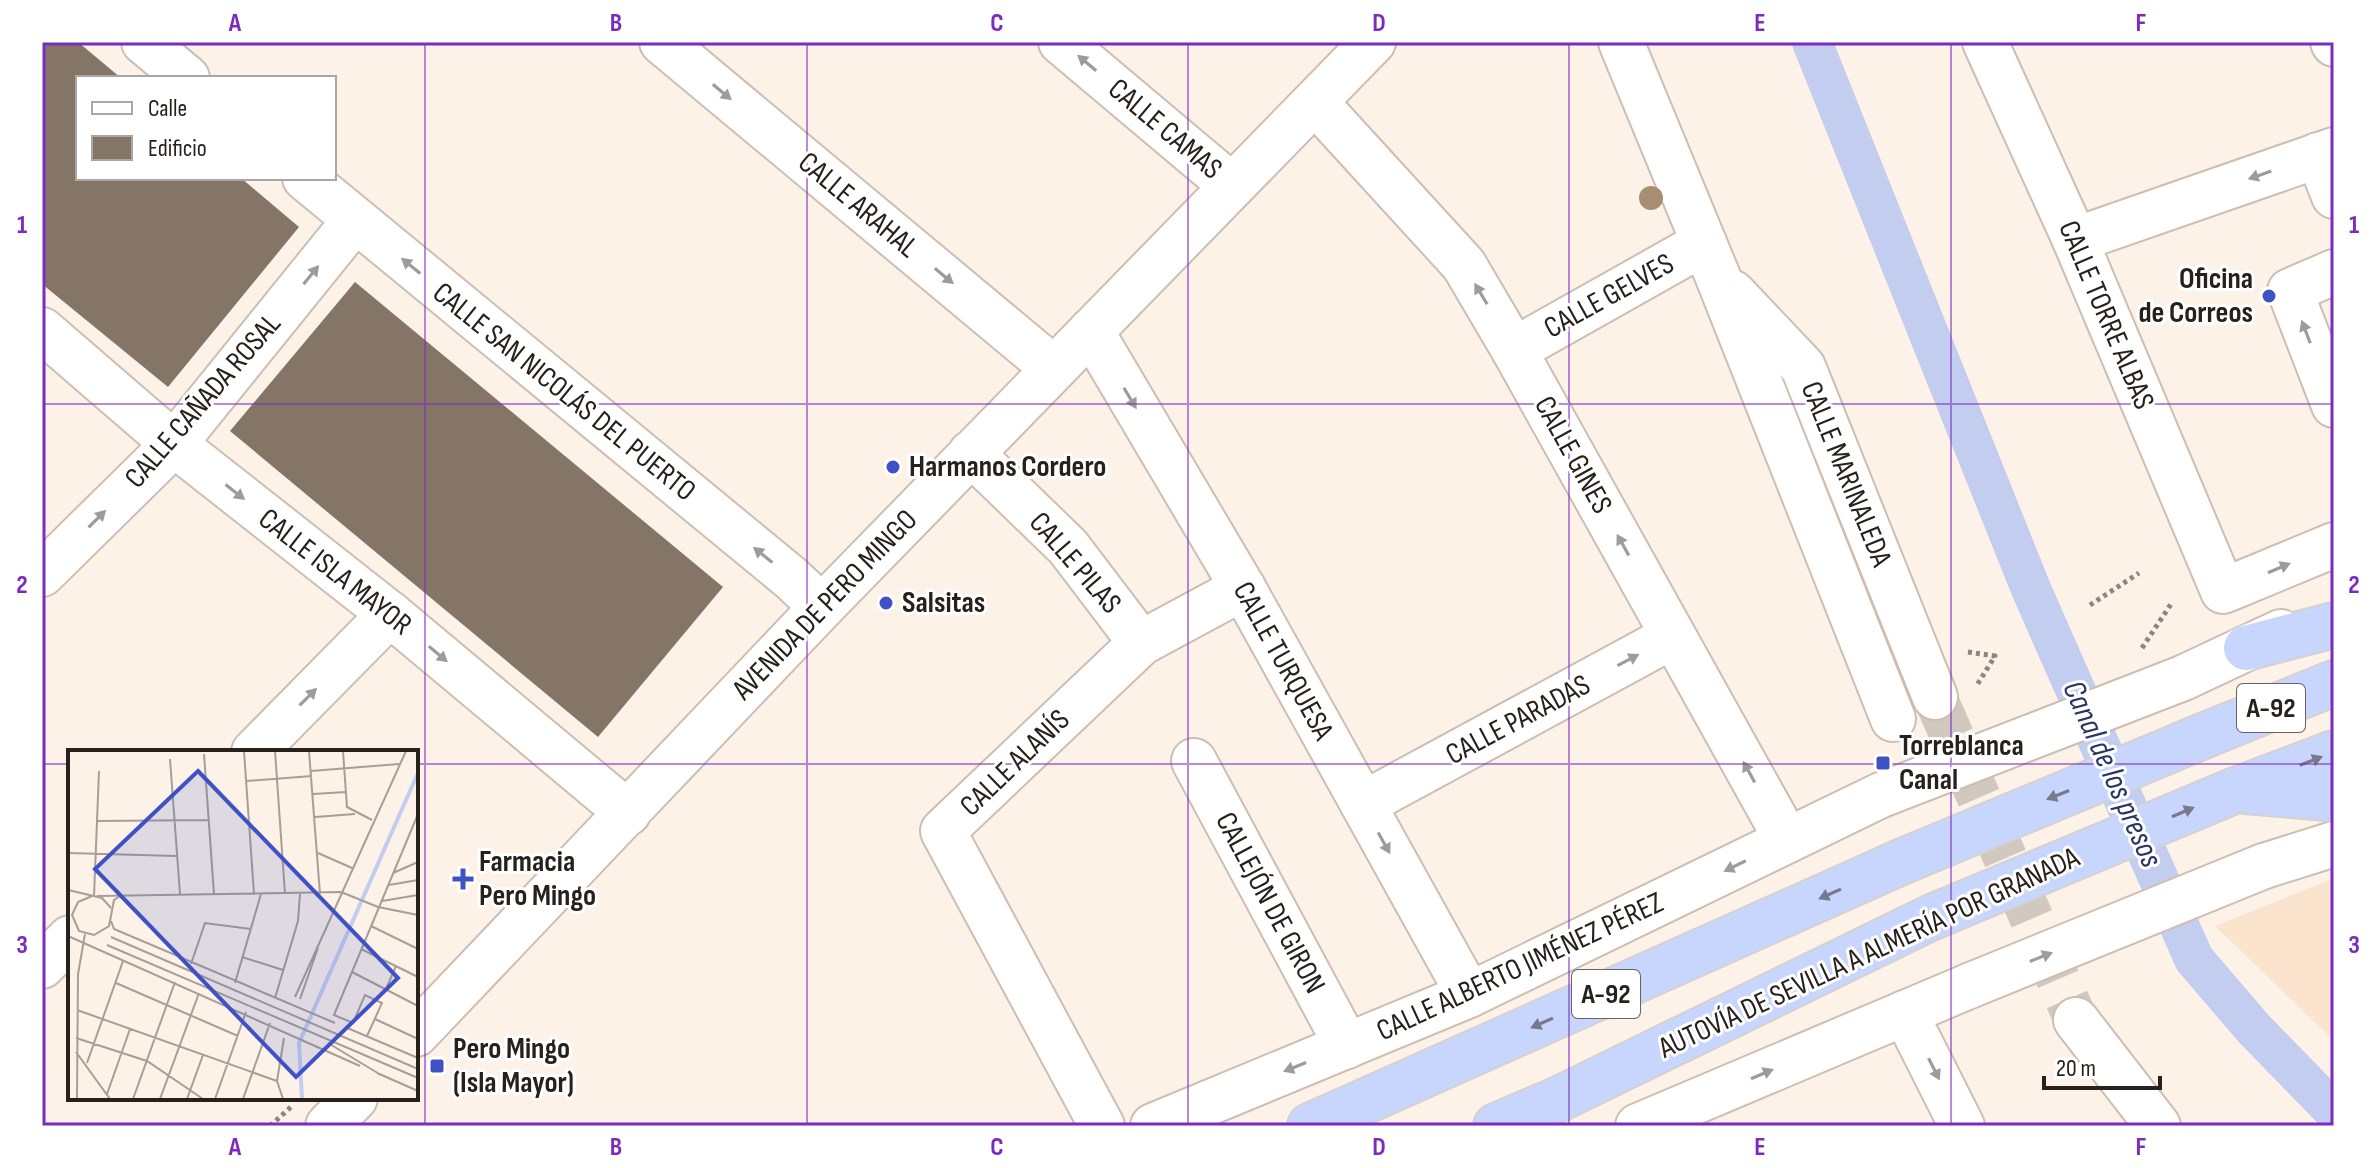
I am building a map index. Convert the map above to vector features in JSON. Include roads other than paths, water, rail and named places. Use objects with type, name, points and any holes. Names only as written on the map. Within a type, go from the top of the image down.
[{"type":"highway","points":[[2246,648],[2334,625]]},
{"type":"highway","name":"A-92","points":[[1310,1126],[1901,862],[2334,683]]},
{"type":"highway","name":"AUTOVÍA DE SEVILLA A ALMERÍA POR GRANADA","points":[[1496,1126],[1559,1099],[1930,918],[2236,790],[2334,753]]},
{"type":"highway","points":[[2236,790],[2326,798],[2334,795]]},
{"type":"street","points":[[144,42],[185,76]]},
{"type":"street","name":"CALLE ARAHAL","points":[[662,42],[1053,368]]},
{"type":"street","name":"CALLE CAMAS","points":[[1061,42],[1232,186]]},
{"type":"street","name":"AVENIDA DE PERO MINGO","points":[[418,1032],[822,607],[1373,42]]},
{"type":"street","name":"CALLE MARINALEDA","points":[[1621,42],[1893,719]]},
{"type":"street","name":"CALLE TORRE ALBAS","points":[[1996,45],[2223,591],[2334,545]]},
{"type":"street","name":"CALLE GINES","points":[[1315,102],[1464,265],[1787,840]]},
{"type":"street","points":[[2075,240],[2326,152],[2334,196]]},
{"type":"street","name":"CALLE SAN NICOLÁS DEL PUERTO","points":[[307,180],[791,578],[822,607]]},
{"type":"street","name":"CALLE CAÑADA ROSAL","points":[[42,574],[174,444],[355,220]]},
{"type":"street","name":"CALLE MARINALEDA","points":[[1711,260],[1803,367],[1935,697]]},
{"type":"street","name":"CALLE GELVES","points":[[1514,350],[1711,260]]},
{"type":"street","points":[[2334,272],[2290,291],[2334,405]]},
{"type":"street","name":"CALLE ISLA MAYOR","points":[[42,330],[174,444],[390,614],[628,813]]},
{"type":"street","name":"CALLE TURQUESA","points":[[1091,331],[1243,588],[1469,995]]},
{"type":"street","name":"CALLE PILAS","points":[[971,453],[1068,547],[1141,643]]},
{"type":"street","name":"CALLE ALANÍS","points":[[1102,1126],[943,831],[1141,643],[1243,588]]},
{"type":"street","name":"CALLE ALBERTO JIMÉNEZ PÉREZ","points":[[1153,1126],[1469,995],[1881,795],[2183,678],[2334,608]]},
{"type":"street","points":[[256,750],[390,614]]},
{"type":"street","name":"CALLE PARADAS","points":[[1363,804],[1673,636]]},
{"type":"street","name":"CALLEJÓN DE GIRON","points":[[1194,761],[1347,1046]]},
{"type":"street","points":[[1638,1126],[1715,1111],[1905,1013],[2264,866],[2334,844]]},
{"type":"street","points":[[42,966],[68,940]]},
{"type":"street","points":[[1905,1013],[1962,1126]]},
{"type":"street","points":[[2076,1020],[2158,1126]]},
{"type":"street","points":[[328,1126],[353,1100]]},
{"type":"waterway","name":"Canal de los presos","points":[[1812,42],[2031,589],[2194,959],[2254,1029],[2334,1111]]},
{"type":"tunnel","points":[[1935,697],[2076,1020]]},
{"type":"place","name":"Oficina de Correos","points":[[2269,296]]},
{"type":"place","name":"Harmanos Cordero","points":[[893,467]]},
{"type":"place","name":"Salsitas","points":[[886,603]]},
{"type":"place","name":"Torreblanca Canal","points":[[1883,763]]},
{"type":"place","name":"Farmacia Pero Mingo","points":[[463,879]]},
{"type":"place","name":"Pero Mingo (Isla Mayor)","points":[[437,1066]]}]
